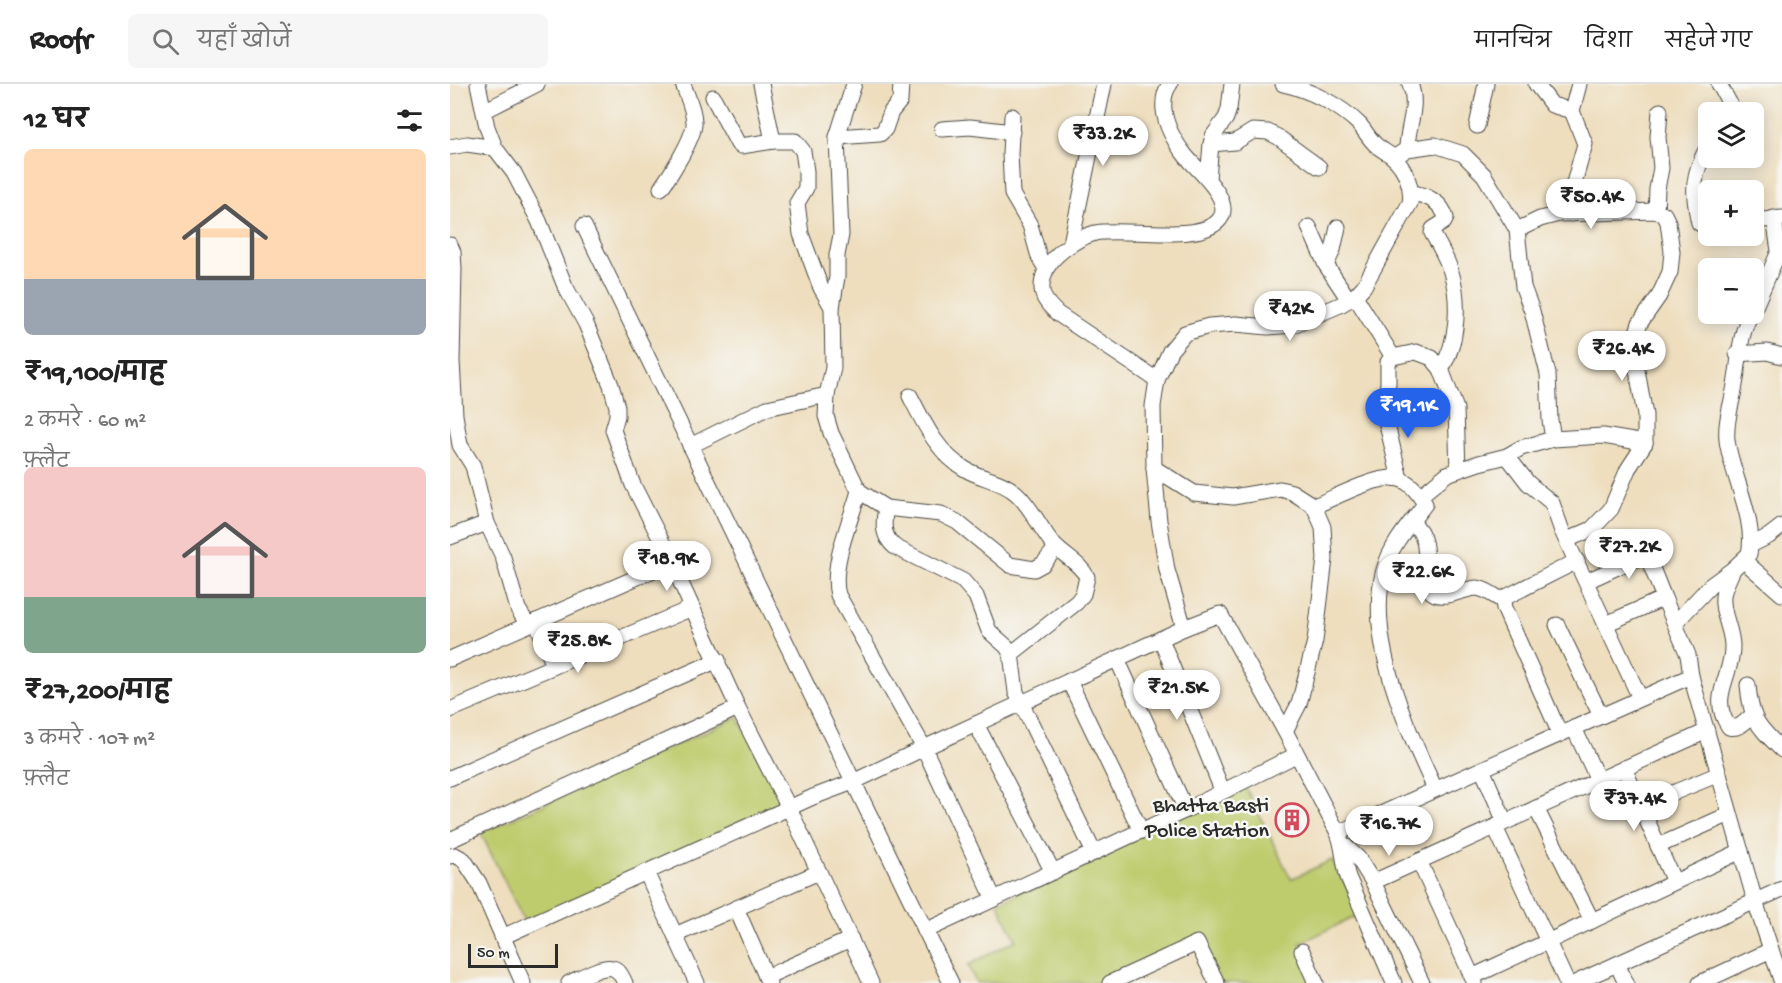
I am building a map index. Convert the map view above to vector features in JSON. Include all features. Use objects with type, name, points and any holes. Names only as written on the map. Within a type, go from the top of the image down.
[{"type":"street","points":[[478,84],[495,148],[514,173],[535,213],[565,286],[590,333],[611,385],[617,407],[613,430],[633,485],[672,562],[738,708],[789,808],[871,983]]},
{"type":"street","points":[[661,188],[676,165],[694,126],[683,84]]},
{"type":"street","points":[[761,84],[772,141]]},
{"type":"street","points":[[854,84],[837,136],[841,235],[832,307],[833,368],[827,395],[826,416],[831,433],[860,491],[886,508],[941,514],[957,522],[1010,565],[1034,569],[1042,564],[1056,548]]},
{"type":"street","points":[[837,136],[880,134],[885,129],[891,112],[900,101],[901,84]]},
{"type":"street","points":[[1071,243],[1104,84]]},
{"type":"street","points":[[1157,380],[1058,314],[1044,302],[1041,284],[1046,269],[1055,256],[1071,243],[1093,234],[1112,232],[1164,234],[1200,231],[1219,220],[1223,212],[1222,202],[1208,179],[1186,157],[1167,127],[1164,98],[1170,84]]},
{"type":"street","points":[[1208,179],[1213,136],[1226,118],[1232,84]]},
{"type":"street","points":[[1184,628],[1167,570],[1154,468],[1153,406],[1157,380],[1170,351],[1185,333],[1218,325],[1248,324],[1268,327],[1293,325],[1318,316],[1352,298],[1364,286],[1402,219],[1412,193],[1407,179],[1394,158],[1376,145],[1359,124],[1301,86],[1283,84]]},
{"type":"street","points":[[1407,149],[1409,125],[1415,106],[1410,84]]},
{"type":"street","points":[[1477,126],[1486,84]]},
{"type":"street","points":[[1536,84],[1552,105],[1572,111]]},
{"type":"street","points":[[1571,214],[1572,190],[1585,144],[1572,111],[1579,84]]},
{"type":"street","points":[[1719,84],[1729,102]]},
{"type":"street","points":[[484,111],[532,87]]},
{"type":"street","points":[[713,97],[741,146],[772,141],[795,141],[803,151],[806,188],[798,203],[801,234],[821,288],[832,307]]},
{"type":"street","points":[[1656,211],[1661,168],[1658,136],[1660,111]]},
{"type":"street","points":[[942,129],[1012,124],[1010,154],[1012,194],[1030,225],[1039,257],[1046,269]]},
{"type":"street","points":[[1211,144],[1235,142],[1253,131],[1268,132],[1278,136],[1319,166]]},
{"type":"street","points":[[450,147],[467,144],[495,148]]},
{"type":"street","points":[[1394,158],[1407,149],[1436,145],[1463,154],[1484,175],[1517,230],[1523,287],[1532,311],[1548,374],[1553,439]]},
{"type":"street","points":[[1698,165],[1694,194],[1698,217]]},
{"type":"street","points":[[1412,193],[1429,197],[1445,213],[1446,218],[1433,229],[1432,233],[1452,273],[1455,303],[1450,355],[1441,369]]},
{"type":"street","points":[[1517,230],[1540,219],[1558,214],[1656,211],[1664,214],[1668,222],[1672,252],[1670,272],[1659,296],[1641,323],[1634,341],[1645,415],[1646,443],[1628,470],[1611,509],[1592,529],[1567,540]]},
{"type":"street","points":[[1764,286],[1779,251],[1778,218]]},
{"type":"street","points":[[584,226],[951,983]]},
{"type":"street","points":[[1326,265],[1333,250],[1338,226]]},
{"type":"street","points":[[1309,227],[1326,265],[1393,357]]},
{"type":"street","points":[[450,245],[453,252],[454,270],[452,361],[455,415],[460,445],[473,466],[487,523],[502,558],[518,609],[532,623],[554,666]]},
{"type":"street","points":[[1675,623],[1711,585],[1749,554],[1751,545],[1749,529],[1727,441],[1727,421],[1736,384],[1737,354],[1745,324]]},
{"type":"street","points":[[1400,479],[1384,412],[1388,362],[1393,357],[1416,352],[1432,358],[1441,369],[1456,409],[1458,470]]},
{"type":"street","points":[[1737,354],[1767,352],[1782,356]]},
{"type":"street","points":[[690,446],[767,408],[827,395]]},
{"type":"street","points":[[910,396],[925,426],[951,459],[966,470],[996,481],[1017,494],[1056,548],[1084,570],[1088,577],[1083,594],[1066,613],[1011,654]]},
{"type":"street","points":[[1420,496],[1447,474],[1553,439],[1603,436],[1646,443]]},
{"type":"street","points":[[1507,456],[1528,483],[1552,503],[1640,698]]},
{"type":"street","points":[[1154,468],[1194,493],[1233,497],[1280,489],[1292,492],[1314,506],[1323,527],[1325,559],[1315,641],[1299,704],[1285,731]]},
{"type":"street","points":[[1314,506],[1386,479],[1400,479],[1416,489],[1425,504],[1401,534],[1384,569],[1379,610],[1382,645],[1395,690],[1435,789]]},
{"type":"street","points":[[860,491],[835,584],[838,595],[924,748],[994,899]]},
{"type":"street","points":[[886,508],[883,523],[888,541],[895,547],[963,581],[976,596],[989,631],[1007,647],[1011,654],[1016,692],[1094,853]]},
{"type":"street","points":[[1412,522],[1420,529],[1425,539],[1427,552],[1425,578],[1428,588],[1435,594],[1442,595],[1478,588],[1503,601]]},
{"type":"street","points":[[450,537],[487,523]]},
{"type":"street","points":[[1751,545],[1782,526]]},
{"type":"street","points":[[1587,581],[1635,559],[1648,558],[1688,655],[1691,676],[1730,814],[1782,983]]},
{"type":"street","points":[[1577,561],[1506,597],[1503,601],[1504,608],[1567,731],[1598,780]]},
{"type":"street","points":[[450,659],[672,562]]},
{"type":"street","points":[[1738,565],[1782,594]]},
{"type":"street","points":[[1738,565],[1723,595],[1732,648],[1721,690],[1720,705],[1724,720],[1729,727],[1734,729],[1752,715]]},
{"type":"street","points":[[1606,624],[1664,598]]},
{"type":"street","points":[[450,710],[692,608]]},
{"type":"street","points":[[502,937],[789,808],[853,782],[1184,628],[1220,614],[1285,731],[1340,838],[1358,858],[1373,882],[1422,983]]},
{"type":"street","points":[[1557,625],[1601,716]]},
{"type":"street","points":[[1161,639],[1222,790]]},
{"type":"street","points":[[1117,659],[1186,810]]},
{"type":"street","points":[[450,778],[718,660]]},
{"type":"street","points":[[1340,838],[1435,789],[1691,676]]},
{"type":"street","points":[[1069,681],[1141,831]]},
{"type":"street","points":[[1748,686],[1752,715],[1765,735],[1782,750]]},
{"type":"street","points":[[523,983],[479,884],[464,860],[451,849],[738,708]]},
{"type":"street","points":[[976,724],[1053,872]]},
{"type":"street","points":[[1373,882],[1707,731]]},
{"type":"street","points":[[925,931],[1186,810],[1296,755]]},
{"type":"street","points":[[1624,768],[1674,882]]},
{"type":"street","points":[[1482,769],[1500,824],[1567,983]]},
{"type":"street","points":[[1641,806],[1719,774]]},
{"type":"street","points":[[1536,808],[1592,921]]},
{"type":"street","points":[[1658,846],[1730,814]]},
{"type":"street","points":[[1340,838],[1348,877],[1394,983]]},
{"type":"street","points":[[1419,861],[1473,980],[1549,941],[1741,851]]},
{"type":"street","points":[[646,872],[697,983]]},
{"type":"street","points":[[675,935],[819,872]]},
{"type":"street","points":[[1575,983],[1782,889]]},
{"type":"street","points":[[736,908],[768,980],[851,939]]},
{"type":"street","points":[[1110,983],[1197,943],[1217,983]]},
{"type":"street","points":[[1700,983],[1771,950]]},
{"type":"street","points":[[1302,951],[1316,983]]},
{"type":"street","points":[[1617,964],[1626,983]]},
{"type":"street","points":[[569,983],[602,968],[611,967],[619,972],[625,983]]},
{"type":"green space","points":[[738,717],[784,806],[524,921],[481,833]]},
{"type":"green space","points":[[1244,784],[1291,879],[1332,860],[1361,914],[1300,943],[1317,983],[1218,983],[1196,941],[1103,983],[976,983],[968,965],[1016,940],[998,903]]},
{"type":"place","name":"Bhatta Basti Police Station","points":[[1292,820]]}]
